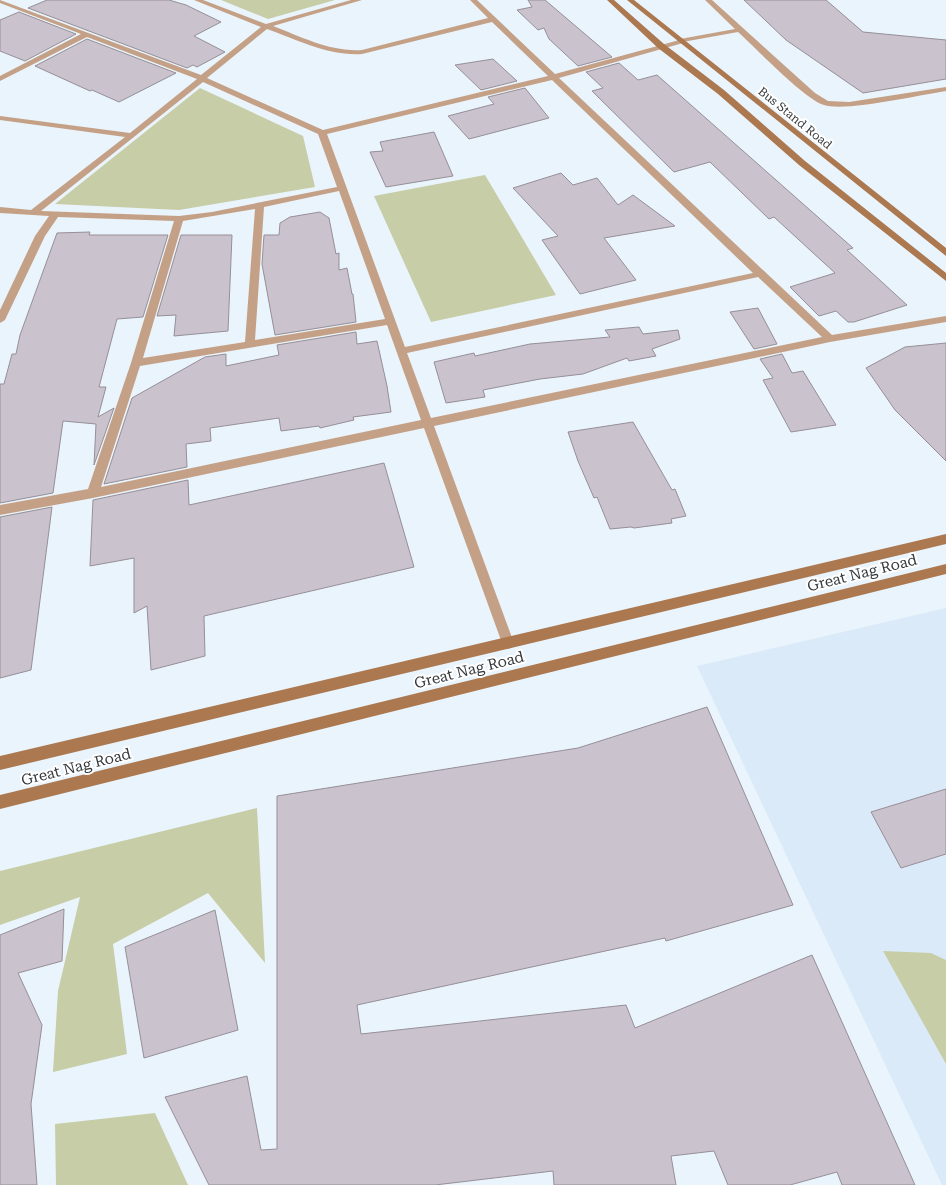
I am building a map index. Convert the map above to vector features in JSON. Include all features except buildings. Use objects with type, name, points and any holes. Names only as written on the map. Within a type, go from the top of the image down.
[{"type":"main road","points":[[610,0],[661,46],[721,92],[802,163],[946,278]]},
{"type":"main road","name":"Bus Stand Road","points":[[630,0],[946,253]]},
{"type":"main road","name":"Great Nag Road","points":[[0,763],[946,539]]},
{"type":"main road","name":"Great Nag Road","points":[[0,802],[946,569]]},
{"type":"street","points":[[197,0],[330,50],[346,53],[362,52],[494,19]]},
{"type":"street","points":[[33,214],[266,26],[359,0]]},
{"type":"street","points":[[473,0],[830,339]]},
{"type":"street","points":[[708,0],[812,95],[826,103],[849,104],[946,88]]},
{"type":"street","points":[[0,1],[85,36],[201,78],[322,133],[553,77],[680,41],[740,30]]},
{"type":"street","points":[[0,10],[10,6]]},
{"type":"street","points":[[0,79],[85,36]]},
{"type":"street","points":[[0,118],[132,136]]},
{"type":"street","points":[[322,133],[508,643]]},
{"type":"street","points":[[0,210],[33,214],[179,219],[260,206],[343,188]]},
{"type":"street","points":[[250,345],[260,206]]},
{"type":"street","points":[[0,320],[40,236],[55,214]]},
{"type":"street","points":[[93,493],[136,363],[179,219]]},
{"type":"street","points":[[402,351],[760,274]]},
{"type":"street","points":[[0,510],[93,493],[830,339],[946,319]]},
{"type":"street","points":[[136,363],[392,321]]},
{"type":"shaded area","points":[[946,608],[946,1185],[942,1185],[697,666]]},
{"type":"green space","points":[[221,0],[335,0],[268,19]]},
{"type":"green space","points":[[200,88],[303,136],[315,187],[179,210],[55,204]]},
{"type":"green space","points":[[485,175],[556,295],[431,322],[374,196]]},
{"type":"green space","points":[[257,808],[265,963],[208,893],[113,944],[127,1054],[53,1072],[58,991],[80,897],[0,925],[0,871]]},
{"type":"green space","points":[[883,951],[931,953],[946,960],[946,1064]]},
{"type":"green space","points":[[155,1113],[188,1185],[56,1185],[55,1124]]}]
